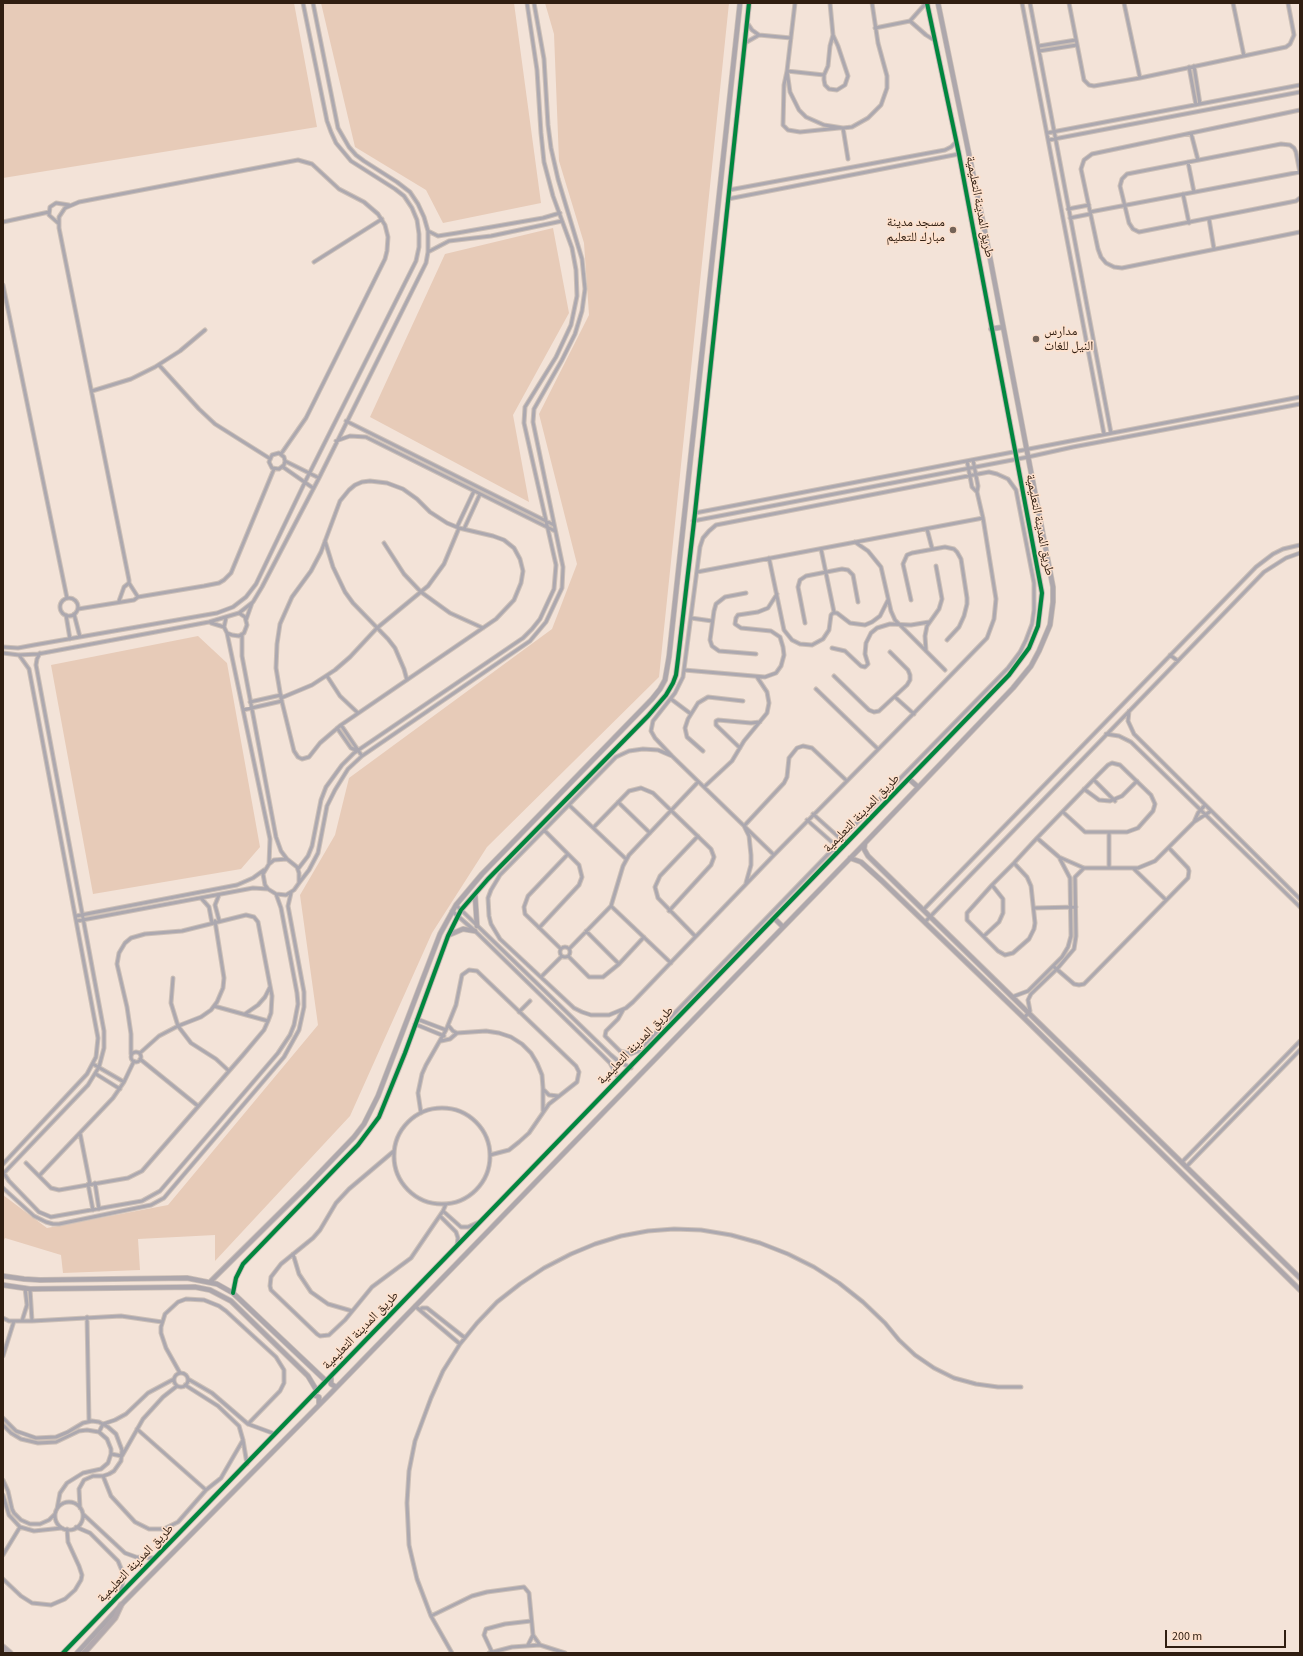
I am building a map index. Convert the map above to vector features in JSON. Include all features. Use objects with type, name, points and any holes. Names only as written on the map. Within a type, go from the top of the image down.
[{"type":"main road","points":[[84,1653],[115,1618],[121,1605]]},
{"type":"main road","points":[[3,1647],[10,1653]]},
{"type":"street","points":[[3,647],[23,647],[217,614],[228,610],[246,597],[256,584],[305,482],[416,260],[419,247],[419,234],[414,214],[404,196],[395,188],[352,161],[336,143],[331,132],[327,121],[303,3]]},
{"type":"street","points":[[227,633],[234,636],[242,634],[247,628],[246,620],[253,602],[313,488],[426,263],[428,252],[428,231],[421,210],[410,192],[398,182],[364,161],[352,151],[343,138],[335,118],[313,3]]},
{"type":"street","points":[[298,869],[305,861],[312,846],[321,800],[326,787],[342,765],[358,750],[523,638],[532,629],[543,613],[552,595],[555,583],[556,566],[524,423],[525,407],[556,357],[571,325],[577,296],[576,270],[572,248],[553,196],[544,162],[538,70],[527,3]]},
{"type":"street","points":[[3,1188],[34,1216],[53,1224],[143,1207],[151,1205],[164,1198],[284,1057],[299,1030],[304,1007],[304,992],[288,906],[291,893],[309,870],[318,854],[328,806],[335,790],[348,769],[362,756],[526,645],[546,622],[558,598],[563,583],[563,567],[533,422],[534,409],[575,334],[582,311],[585,289],[582,259],[558,179],[551,148],[544,59],[534,3]]},
{"type":"street","points":[[210,1282],[307,1186],[354,1137],[364,1124],[378,1096],[432,955],[456,905],[482,874],[652,699],[665,680],[669,657],[684,523],[740,3]]},
{"type":"street","points":[[233,1293],[236,1278],[243,1264],[352,1152],[370,1131],[379,1117],[448,936],[461,910],[658,705],[673,683],[678,659],[695,513],[750,3]]},
{"type":"street","points":[[795,3],[784,85],[782,122],[784,127],[800,132],[852,127],[868,118],[880,105],[886,94],[888,76],[875,28],[872,3]]},
{"type":"street","points":[[830,3],[833,35],[847,74],[847,81],[842,88],[832,90],[826,85],[824,75],[828,66],[830,46],[833,35]]},
{"type":"street","points":[[875,28],[910,21],[927,3]]},
{"type":"street","name":"طريق المدينة التعليمية","points":[[63,1653],[775,919],[1017,666],[1029,648],[1038,626],[1042,593],[959,154],[927,3]]},
{"type":"street","name":"طريق المدينة التعليمية","points":[[77,1653],[121,1605],[336,1388],[865,843],[1025,674],[1039,651],[1050,625],[1053,587],[1028,457],[1028,450],[938,3]]},
{"type":"street","points":[[1104,434],[1022,4],[1030,3],[1039,46],[1068,209],[1111,433]]},
{"type":"street","points":[[1069,3],[1084,80],[1088,85],[1094,86],[1140,78],[1286,47],[1290,44],[1294,35],[1288,3]]},
{"type":"street","points":[[1124,3],[1140,78]]},
{"type":"street","points":[[1233,3],[1244,56]]},
{"type":"street","points":[[910,21],[934,40]]},
{"type":"street","points":[[1026,24],[1034,22]]},
{"type":"street","points":[[747,23],[752,30],[759,35],[791,38]]},
{"type":"street","points":[[745,43],[759,35]]},
{"type":"street","points":[[1039,46],[1076,40]]},
{"type":"street","points":[[1040,51],[1077,45]]},
{"type":"street","points":[[1194,66],[1200,104]]},
{"type":"street","points":[[1189,68],[1196,105]]},
{"type":"street","points":[[787,71],[790,92],[799,110],[814,122],[842,128]]},
{"type":"street","points":[[787,71],[824,75]]},
{"type":"street","points":[[1047,133],[1300,85]]},
{"type":"street","points":[[1049,140],[1300,92]]},
{"type":"street","points":[[1300,110],[1087,156],[1081,169],[1098,249],[1106,263],[1114,266],[1122,268],[1300,232]]},
{"type":"street","points":[[842,128],[848,159]]},
{"type":"street","points":[[1191,133],[1198,160]]},
{"type":"street","points":[[729,190],[945,150],[956,142]]},
{"type":"street","points":[[1070,218],[1125,205],[1300,172],[1296,152],[1294,148],[1286,144],[1126,174],[1122,179],[1120,186],[1125,205],[1130,226],[1139,232],[1296,201],[1300,198]]},
{"type":"street","points":[[728,200],[959,154]]},
{"type":"street","points":[[58,223],[50,217],[48,212],[50,207],[54,204],[69,205],[86,200],[298,160],[307,162],[316,167],[339,189],[369,205],[382,219],[388,237],[385,259],[306,418],[281,454]]},
{"type":"street","points":[[1188,162],[1194,192]]},
{"type":"street","points":[[1183,194],[1189,223]]},
{"type":"street","points":[[69,205],[61,212],[58,223],[129,583],[138,597]]},
{"type":"street","points":[[1068,209],[1089,206]]},
{"type":"street","points":[[3,222],[48,212]]},
{"type":"street","points":[[428,231],[438,236],[543,218],[560,213]]},
{"type":"street","points":[[314,262],[382,219]]},
{"type":"street","points":[[1208,219],[1214,249]]},
{"type":"street","points":[[428,252],[449,242],[491,236],[562,221]]},
{"type":"street","points":[[976,244],[987,242]]},
{"type":"street","points":[[3,285],[67,598]]},
{"type":"street","points":[[991,329],[1003,327]]},
{"type":"street","points":[[92,391],[130,379],[159,365],[205,330]]},
{"type":"street","points":[[159,365],[199,409],[215,424],[269,458]]},
{"type":"street","points":[[695,513],[1300,397]]},
{"type":"street","points":[[684,523],[1300,404]]},
{"type":"street","points":[[346,421],[554,525]]},
{"type":"street","points":[[336,441],[350,436],[366,437],[555,531]]},
{"type":"street","points":[[269,458],[275,453],[281,454],[285,460],[310,472],[318,478]]},
{"type":"street","points":[[269,458],[269,464],[274,469],[283,467]]},
{"type":"street","points":[[283,467],[285,460]]},
{"type":"street","points":[[672,756],[663,752],[638,749],[616,757],[497,879],[491,890],[488,907],[491,924],[500,939],[574,1008],[582,1012],[600,1016],[609,1015],[623,1009],[633,1002],[807,820],[914,714],[987,638],[995,614],[996,599],[983,518],[977,492],[978,486],[973,460]]},
{"type":"street","points":[[967,461],[972,487],[977,492]]},
{"type":"street","points":[[283,467],[313,488]]},
{"type":"street","points":[[66,616],[74,614],[78,609],[119,601],[134,600],[138,597],[219,583],[228,577],[274,469]]},
{"type":"street","points":[[774,855],[672,756],[653,736],[651,728],[653,722],[672,699],[678,688],[684,670],[702,541],[709,531],[716,525],[970,475],[989,472],[998,474],[1008,479],[1016,490],[1034,590],[1034,610],[1028,635],[1020,652],[1008,668],[841,839]]},
{"type":"street","points":[[362,482],[387,483],[403,489],[438,518],[464,529],[504,540],[517,553],[522,565],[521,583],[514,600],[501,615],[337,728],[320,743],[309,757],[302,759],[298,757],[294,751],[281,698],[276,659],[280,624],[288,606],[311,572],[325,541],[340,501],[349,490],[362,482]]},
{"type":"street","points":[[243,710],[305,689],[327,676],[350,658],[377,628],[421,592],[434,579],[444,564],[474,491]]},
{"type":"street","points":[[464,529],[480,494]]},
{"type":"street","points":[[697,572],[983,518]]},
{"type":"street","points":[[927,528],[932,548]]},
{"type":"street","points":[[325,541],[333,568],[345,592],[353,603],[395,648],[407,680]]},
{"type":"street","points":[[384,542],[400,569],[421,592],[450,613],[483,628]]},
{"type":"street","points":[[855,542],[868,551],[881,567],[891,612],[898,624],[945,670]]},
{"type":"street","points":[[923,910],[1256,567],[1273,554],[1283,549],[1300,545]]},
{"type":"street","points":[[910,600],[904,559],[909,554],[932,548],[950,547],[957,552],[960,560],[967,598],[966,610],[962,621],[955,632],[946,640]]},
{"type":"street","points":[[769,558],[786,633],[792,640],[800,644],[815,644],[821,641],[827,633],[830,627],[831,616],[834,612],[822,549]]},
{"type":"street","points":[[925,922],[1264,572],[1281,561],[1300,554]]},
{"type":"street","points":[[926,651],[925,636],[929,622],[937,612],[942,599],[936,566]]},
{"type":"street","points":[[805,623],[798,587],[799,582],[806,576],[844,569],[850,571],[853,575],[858,602]]},
{"type":"street","points":[[119,601],[124,587],[129,583]]},
{"type":"street","points":[[746,593],[725,597],[714,607],[710,640],[714,648],[722,652],[756,654]]},
{"type":"street","points":[[684,670],[757,677],[771,676],[780,668],[784,655],[780,637],[771,631],[741,628],[736,624],[736,618],[738,615],[758,612],[768,608],[777,594]]},
{"type":"street","points":[[70,639],[66,616],[62,613],[59,606],[62,600],[67,598],[75,600],[78,609]]},
{"type":"street","points":[[834,612],[850,623],[865,625],[880,616],[888,600]]},
{"type":"street","points":[[3,653],[25,655],[40,653],[209,622],[239,613],[253,602]]},
{"type":"street","points":[[228,610],[231,616]]},
{"type":"street","points":[[239,613],[245,617],[246,620]]},
{"type":"street","points":[[74,614],[80,637]]},
{"type":"street","points":[[226,618],[224,627],[227,633],[270,839],[269,864]]},
{"type":"street","points":[[691,618],[712,621]]},
{"type":"street","points":[[209,622],[224,627]]},
{"type":"street","points":[[832,648],[845,651],[861,666],[865,667],[868,664],[865,646],[871,633],[883,625],[917,624],[929,622]]},
{"type":"street","points":[[68,630],[77,628]]},
{"type":"street","points":[[780,637],[786,633]]},
{"type":"street","points":[[242,634],[241,652],[276,837],[281,851],[298,869],[300,879],[299,883]]},
{"type":"street","points":[[23,647],[25,655]]},
{"type":"street","points":[[834,676],[871,711],[880,711],[909,683],[910,675],[908,670],[890,652]]},
{"type":"street","points":[[40,653],[36,665],[104,1030],[104,1048],[96,1074],[88,1085],[3,1173],[39,1212],[44,1215],[57,1217],[142,1201],[160,1191],[278,1053],[290,1035],[296,1014],[297,993],[281,908],[276,894]]},
{"type":"street","points":[[1170,654],[1178,661]]},
{"type":"street","points":[[3,1164],[87,1074],[93,1064],[98,1048],[97,1026],[29,669],[19,655]]},
{"type":"street","points":[[327,676],[340,696],[358,713]]},
{"type":"street","points":[[704,788],[732,762],[744,741],[767,713],[769,699],[766,688],[757,677]]},
{"type":"street","points":[[816,689],[878,749]]},
{"type":"street","points":[[703,751],[690,740],[686,732],[686,724],[698,703],[708,697],[743,701]]},
{"type":"street","points":[[895,697],[914,714]]},
{"type":"street","points":[[250,702],[281,698]]},
{"type":"street","points":[[672,699],[691,714]]},
{"type":"street","points":[[1129,711],[1128,720],[1134,734],[1300,899]]},
{"type":"street","points":[[740,748],[716,725],[716,721],[760,722]]},
{"type":"street","points":[[341,725],[362,756]]},
{"type":"street","points":[[337,728],[351,748],[358,750]]},
{"type":"street","points":[[1106,734],[1119,736],[1131,742],[1300,908]]},
{"type":"street","points":[[744,826],[784,783],[787,776],[788,760],[799,747],[805,746],[812,748],[847,780]]},
{"type":"street","points":[[1014,863],[1029,881],[1032,891],[1035,923],[1032,934],[1013,953],[1009,955],[1002,954],[967,920],[967,913],[992,885],[1084,789],[1108,765],[1115,763],[1120,765],[1154,797],[1155,804],[1153,811],[1135,830],[1127,832],[1109,833],[1082,831],[1063,812]]},
{"type":"street","points":[[909,779],[918,787]]},
{"type":"street","points":[[1094,780],[1115,800]]},
{"type":"street","points":[[1084,789],[1099,800],[1115,800],[1122,796],[1137,781]]},
{"type":"street","points":[[561,949],[565,947],[568,948],[611,906],[626,859],[698,782]]},
{"type":"street","points":[[594,827],[629,791],[641,788],[653,793],[712,849],[714,857],[713,861],[670,911]]},
{"type":"street","points":[[563,790],[569,796]]},
{"type":"street","points":[[618,802],[650,833]]},
{"type":"street","points":[[569,805],[594,827],[626,859]]},
{"type":"street","points":[[1194,822],[1200,810],[1205,805]]},
{"type":"street","points":[[1037,838],[1059,856],[1084,868],[1134,869],[1152,864],[1194,822],[1211,811]]},
{"type":"street","points":[[813,814],[841,839],[848,842]]},
{"type":"street","points":[[807,820],[835,847],[836,855]]},
{"type":"street","points":[[744,826],[748,836],[751,855],[751,865],[745,884]]},
{"type":"street","points":[[539,928],[581,881],[581,869],[544,830]]},
{"type":"street","points":[[1109,833],[1110,868]]},
{"type":"street","points":[[695,936],[670,911],[655,893],[656,881],[698,836]]},
{"type":"street","points":[[865,843],[864,849],[866,854],[1300,1278]]},
{"type":"street","points":[[623,1009],[618,1019],[606,1031],[606,1036],[620,1051],[625,1054],[633,1053],[638,1051],[835,847]]},
{"type":"street","points":[[1053,966],[1074,984],[1084,984],[1189,875],[1188,868],[1169,848]]},
{"type":"street","points":[[562,956],[560,953],[561,949],[526,914],[524,907],[526,899],[568,854]]},
{"type":"street","points":[[1012,997],[1028,991],[1066,952],[1070,942],[1070,878],[1059,856]]},
{"type":"street","points":[[850,858],[858,860],[864,864],[925,922],[1300,1290]]},
{"type":"street","points":[[76,916],[237,884],[252,878],[265,869],[274,860],[287,859]]},
{"type":"street","points":[[1030,1013],[1028,1000],[1031,994],[1057,969],[1074,949],[1076,936],[1075,878],[1084,868]]},
{"type":"street","points":[[265,869],[263,880],[268,889]]},
{"type":"street","points":[[1134,869],[1166,900]]},
{"type":"street","points":[[984,936],[999,922],[1003,913],[1003,899],[992,885]]},
{"type":"street","points":[[77,921],[253,888],[268,889],[276,894],[286,895],[291,893]]},
{"type":"street","points":[[475,894],[477,926]]},
{"type":"street","points":[[140,1059],[140,1053],[159,1036],[178,1026],[202,1017],[214,1006],[222,993],[224,978],[215,921],[216,905],[219,895]]},
{"type":"street","points":[[201,898],[209,907],[215,921]]},
{"type":"street","points":[[456,905],[611,1055],[618,1061],[631,1068]]},
{"type":"street","points":[[611,906],[671,963]]},
{"type":"street","points":[[1034,908],[1076,907]]},
{"type":"street","points":[[452,911],[475,931],[610,1063],[620,1080]]},
{"type":"street","points":[[26,1163],[51,1188],[56,1189],[131,1177],[140,1173],[258,1037],[268,1022],[272,1005],[256,918],[248,914],[215,921],[182,931],[138,935],[126,943],[120,950],[117,958],[117,971],[127,1007],[131,1034],[131,1054],[134,1061]]},
{"type":"street","points":[[775,919],[783,927]]},
{"type":"street","points":[[448,936],[458,930],[463,929],[475,931]]},
{"type":"street","points":[[586,931],[619,964]]},
{"type":"street","points":[[568,956],[589,977],[594,978],[607,975],[644,937]]},
{"type":"street","points":[[568,948],[570,952],[568,956]]},
{"type":"street","points":[[541,977],[562,956]]},
{"type":"street","points":[[562,956],[565,958],[568,956]]},
{"type":"street","points":[[421,1113],[418,1092],[422,1074],[444,1036],[456,1005],[460,979],[465,972],[469,970],[481,973],[519,1012],[578,1068],[579,1075],[577,1082],[558,1095],[543,1112],[529,1133],[519,1142],[509,1150],[490,1155]]},
{"type":"street","points":[[173,978],[171,1003],[178,1026],[191,1043],[216,1059],[229,1071]]},
{"type":"street","points":[[245,1014],[258,1005],[270,988]]},
{"type":"street","points":[[519,1012],[530,1001]]},
{"type":"street","points":[[214,1006],[268,1022]]},
{"type":"street","points":[[1024,1018],[1030,1013]]},
{"type":"street","points":[[416,1022],[446,1030]]},
{"type":"street","points":[[416,1022],[444,1036]]},
{"type":"street","points":[[448,1025],[457,1033],[486,1031],[499,1033],[511,1037],[522,1044],[538,1063],[542,1075],[543,1112]]},
{"type":"street","points":[[441,1041],[450,1039],[457,1033]]},
{"type":"street","points":[[1182,1162],[1300,1041]]},
{"type":"street","points":[[1186,1167],[1300,1050]]},
{"type":"street","points":[[131,1054],[135,1051],[140,1053]]},
{"type":"street","points":[[140,1059],[198,1106]]},
{"type":"street","points":[[39,1176],[109,1103],[120,1089],[134,1061],[140,1059]]},
{"type":"street","points":[[93,1064],[124,1082]]},
{"type":"street","points":[[96,1074],[120,1089]]},
{"type":"street","points":[[543,1088],[549,1095],[558,1095]]},
{"type":"street","points":[[444,1108],[456,1110],[467,1115],[484,1132],[490,1155],[486,1175],[475,1191],[458,1201],[446,1204],[427,1201],[417,1197],[408,1190],[396,1171],[394,1151],[396,1140],[406,1124],[421,1113],[432,1109],[444,1108]]},
{"type":"street","points":[[80,1133],[93,1210]]},
{"type":"street","points":[[1148,1140],[1153,1134]]},
{"type":"street","points":[[394,1151],[349,1189],[336,1203],[320,1230],[313,1238],[281,1264],[273,1273],[269,1281],[272,1290],[320,1336],[329,1335],[372,1287],[411,1258],[440,1216],[446,1204]]},
{"type":"street","points":[[533,1169],[541,1177]]},
{"type":"street","points":[[95,1183],[99,1209]]},
{"type":"street","points":[[443,1211],[461,1227],[468,1227],[482,1221]]},
{"type":"street","points":[[440,1216],[456,1232],[458,1238],[457,1248]]},
{"type":"street","points":[[456,1232],[461,1227]]},
{"type":"street","points":[[452,1653],[431,1616],[417,1579],[409,1545],[406,1503],[409,1471],[415,1442],[431,1398],[444,1372],[460,1344],[477,1323],[497,1302],[520,1284],[544,1268],[571,1254],[621,1236],[648,1231],[674,1229],[701,1230],[731,1235],[760,1243],[788,1254],[814,1267],[839,1283],[885,1322],[899,1340],[915,1356],[934,1368],[954,1378],[976,1384],[998,1387],[1021,1387]]},
{"type":"street","points":[[1267,1257],[1273,1252]]},
{"type":"street","points":[[293,1254],[299,1274],[311,1292],[328,1304],[352,1310]]},
{"type":"street","points":[[3,1276],[27,1280],[187,1278],[210,1282],[233,1293],[326,1381]]},
{"type":"street","points":[[142,1278],[142,1288]]},
{"type":"street","points":[[22,1321],[27,1305],[25,1288],[27,1280]]},
{"type":"street","points":[[27,1280],[30,1289],[32,1321]]},
{"type":"street","points":[[3,1285],[30,1289],[195,1287],[210,1290],[231,1301],[305,1373],[315,1393],[319,1397],[319,1405]]},
{"type":"street","points":[[248,1424],[283,1387],[285,1378],[284,1370],[276,1357],[226,1311],[212,1302],[195,1298],[178,1302],[165,1314],[161,1327],[163,1338],[180,1373],[184,1374],[188,1379],[217,1397],[248,1424],[276,1434]]},
{"type":"street","points":[[415,1306],[460,1344]]},
{"type":"street","points":[[420,1310],[422,1308],[427,1308],[465,1338]]},
{"type":"street","points":[[3,1318],[14,1321],[32,1321],[121,1316],[162,1322]]},
{"type":"street","points":[[87,1317],[89,1421]]},
{"type":"street","points":[[3,1356],[14,1321]]},
{"type":"street","points":[[99,1432],[103,1424],[122,1416],[148,1393],[180,1373]]},
{"type":"street","points":[[331,1376],[331,1384],[336,1388]]},
{"type":"street","points":[[174,1378],[177,1386]]},
{"type":"street","points":[[185,1385],[188,1379]]},
{"type":"street","points":[[80,1508],[80,1484],[88,1477],[103,1476],[114,1471],[137,1429],[151,1410],[168,1392],[177,1386],[182,1387],[185,1385],[207,1398],[228,1415],[238,1426],[243,1440],[247,1464]]},
{"type":"street","points":[[3,1418],[9,1426],[23,1434],[36,1438],[49,1438],[63,1434],[89,1421],[103,1424],[112,1430],[119,1439],[122,1456]]},
{"type":"street","points":[[3,1425],[11,1433],[21,1439],[38,1443],[60,1441],[83,1430],[91,1430],[99,1432],[103,1435],[109,1444],[111,1454],[108,1463],[101,1469],[83,1473],[67,1483],[60,1493],[55,1514],[56,1520],[62,1528]]},
{"type":"street","points":[[137,1429],[206,1490]]},
{"type":"street","points":[[49,1438],[50,1443]]},
{"type":"street","points":[[103,1476],[111,1496],[135,1522],[142,1527],[156,1530],[164,1529],[178,1522],[206,1490],[221,1478],[243,1440]]},
{"type":"street","points":[[111,1454],[122,1456]]},
{"type":"street","points":[[3,1480],[8,1491],[12,1509],[21,1520],[31,1524],[45,1522],[55,1514]]},
{"type":"street","points":[[3,1495],[6,1511],[12,1520],[20,1527],[34,1531],[76,1527],[81,1523],[83,1514]]},
{"type":"street","points":[[57,1508],[64,1503],[70,1502],[76,1504],[83,1514],[125,1552],[136,1557],[155,1558]]},
{"type":"street","points":[[6,1511],[12,1509]]},
{"type":"street","points":[[3,1555],[20,1527]]},
{"type":"street","points":[[76,1527],[90,1533],[118,1561],[123,1573],[120,1594]]},
{"type":"street","points":[[3,1579],[21,1596],[32,1603],[51,1605],[65,1599],[75,1590],[82,1576],[68,1542],[66,1529]]},
{"type":"street","points":[[431,1616],[472,1596],[521,1586],[526,1588],[529,1593],[533,1635],[540,1645]]},
{"type":"street","points":[[94,1621],[101,1627]]},
{"type":"street","points":[[531,1621],[505,1624],[486,1629],[484,1635],[490,1653],[502,1651],[512,1647],[540,1645],[565,1653]]},
{"type":"street","points":[[528,1646],[533,1635]]},
{"type":"shaded area","points":[[3,3],[294,3],[317,127],[3,178]]},
{"type":"shaded area","points":[[321,3],[514,3],[541,203],[443,223],[426,190],[355,147]]},
{"type":"shaded area","points":[[545,3],[729,3],[659,677],[487,847],[432,933],[350,1116],[215,1261],[215,1235],[138,1239],[140,1270],[63,1273],[61,1255],[5,1238],[3,1242],[3,1195],[47,1228],[168,1205],[318,1025],[300,895],[335,835],[349,778],[552,629],[577,564],[539,414],[589,315],[584,243],[559,161],[554,34]]},
{"type":"shaded area","points":[[553,228],[569,313],[513,415],[529,502],[370,417],[445,254]]},
{"type":"shaded area","points":[[198,636],[227,663],[260,847],[241,869],[93,894],[51,665]]},
{"type":"cycle path","points":[[233,1293],[236,1278],[243,1264],[358,1145],[379,1117],[405,1053],[448,936],[461,910],[488,879],[648,716],[666,695],[673,683],[676,675],[695,513],[749,3]]},
{"type":"cycle path","points":[[63,1653],[1009,675],[1029,648],[1038,626],[1042,593],[959,154],[927,3]]},
{"type":"place","name":"مسجد مدينة مبارك للتعليم","points":[[953,230]]},
{"type":"place","name":"مدارس النيل للغات","points":[[1036,339]]}]
